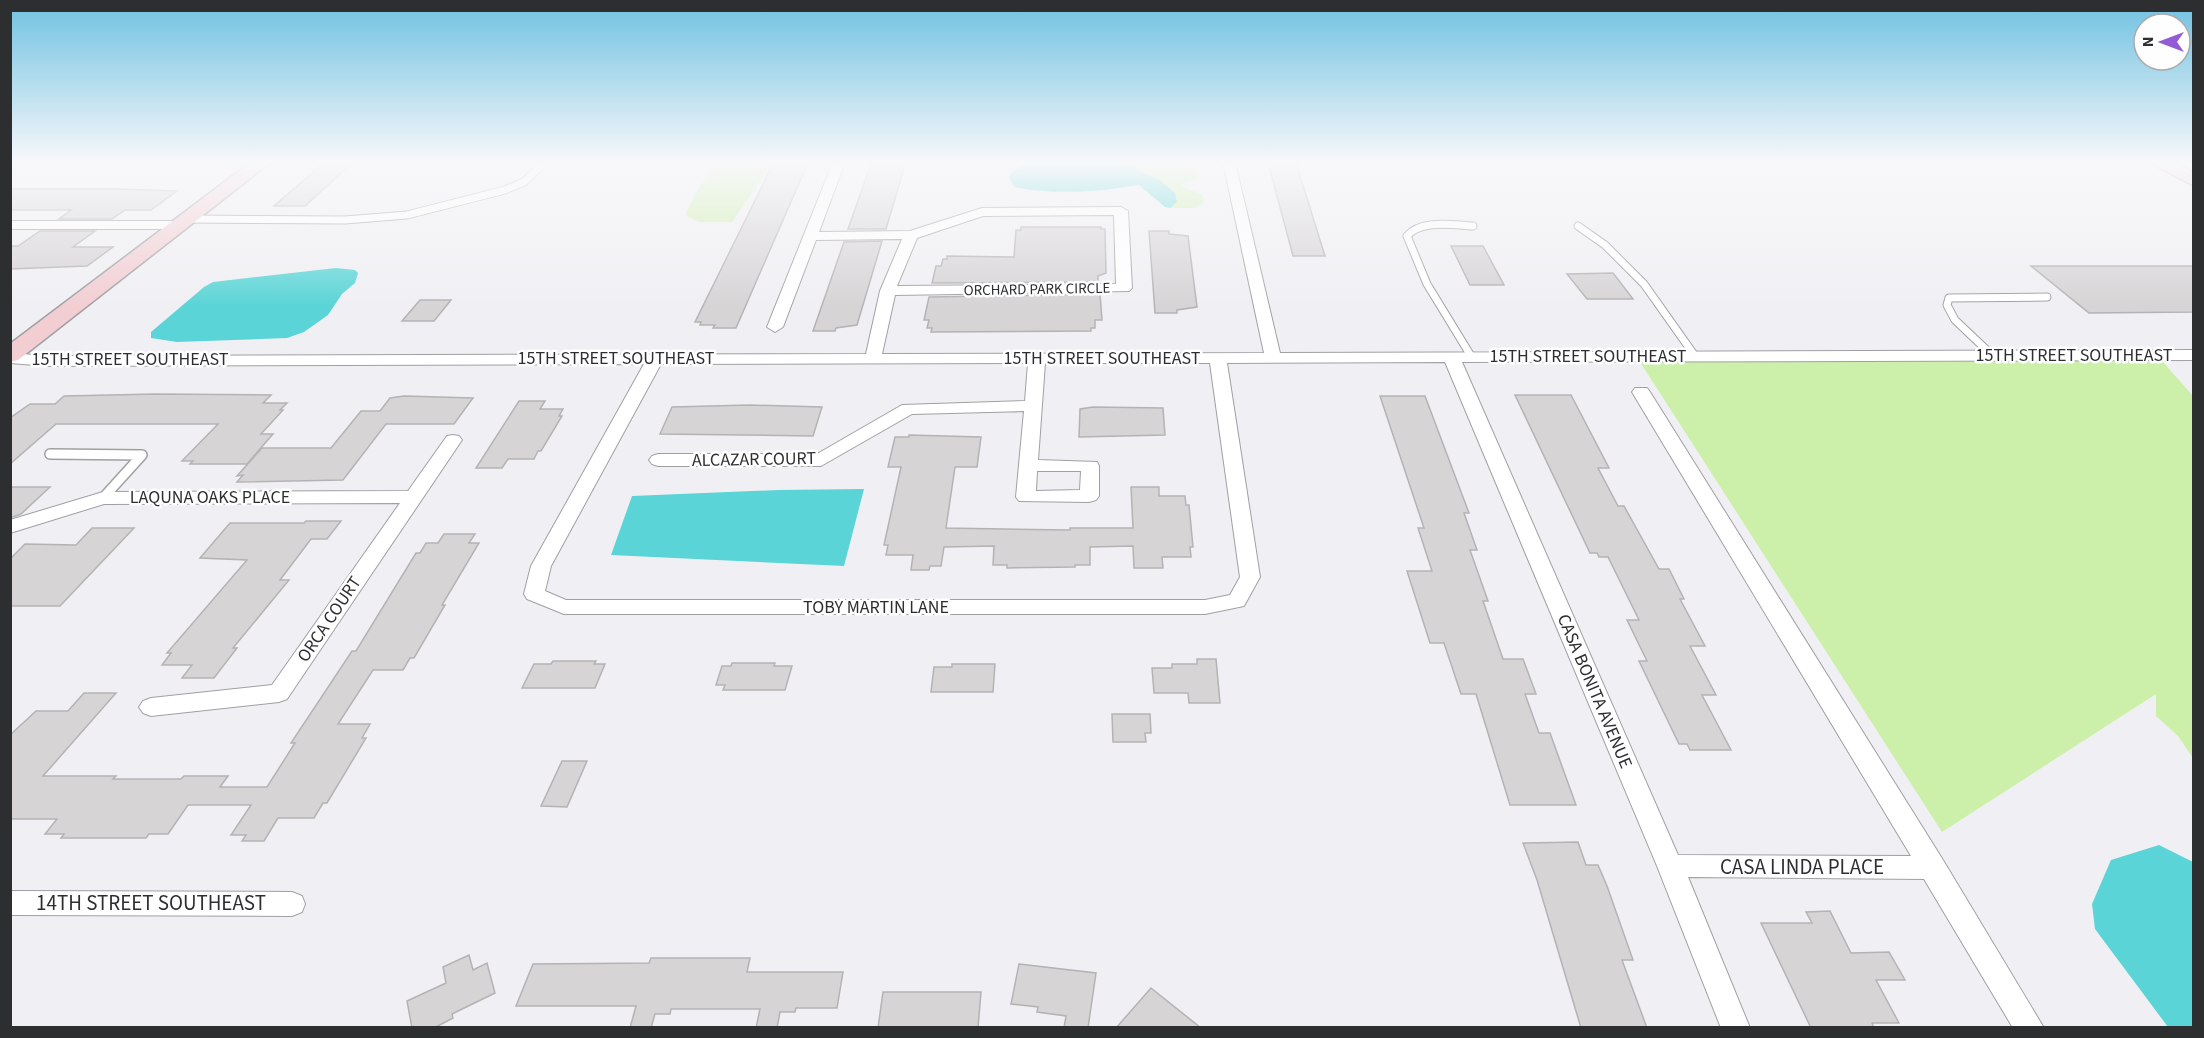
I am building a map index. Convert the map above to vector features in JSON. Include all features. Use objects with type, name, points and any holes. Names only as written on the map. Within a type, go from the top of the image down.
[{"type":"street","points":[[10,356],[199,210]]},
{"type":"street","points":[[775,327],[820,210]]},
{"type":"street","points":[[1240,210],[1273,358]]},
{"type":"street","name":"ORCHARD PARK CIRCLE","points":[[888,291],[1124,288],[1120,211],[982,212],[911,235]]},
{"type":"street","points":[[10,225],[184,222]]},
{"type":"street","points":[[810,236],[911,235],[888,291],[873,358]]},
{"type":"street","name":"15TH STREET SOUTHEAST","points":[[10,356],[47,361],[2193,355]]},
{"type":"street","name":"CASA BONITA AVENUE","points":[[1461,356],[1736,1028]]},
{"type":"street","name":"TOBY MARTIN LANE","points":[[656,358],[541,566],[534,594],[564,606],[1205,607],[1237,601],[1250,577],[1218,358]]},
{"type":"street","points":[[1029,465],[1090,466],[1089,496],[1026,497],[1037,358]]},
{"type":"street","points":[[1641,392],[2030,1028]]},
{"type":"street","name":"ALCAZAR COURT","points":[[658,459],[821,460],[908,409],[1033,406]]},
{"type":"street","name":"ORCA COURT","points":[[151,707],[279,693],[453,440]]},
{"type":"street","name":"LAQUNA OAKS PLACE","points":[[10,527],[103,498],[413,497]]},
{"type":"street","name":"CASA LINDA PLACE","points":[[1670,866],[1934,868]]},
{"type":"street","name":"14TH STREET SOUTHEAST","points":[[10,903],[292,904]]},
{"type":"lane","points":[[184,222],[345,220],[407,215],[425,210]]},
{"type":"lane","points":[[1461,356],[1413,260],[1407,236],[1409,230],[1418,226],[1473,226]]},
{"type":"lane","points":[[1578,226],[1605,245],[1644,284],[1695,356]]},
{"type":"lane","points":[[1993,356],[1955,320],[1947,305],[1949,298],[2047,297]]},
{"type":"lane","points":[[50,454],[142,455],[103,498]]},
{"type":"green space","points":[[687,210],[740,210],[732,222],[699,222],[685,215]]},
{"type":"green space","points":[[2162,361],[2193,396],[2193,758],[2178,736],[2156,716],[2156,694],[1942,832],[1640,362]]},
{"type":"water","points":[[336,268],[355,270],[358,273],[355,283],[342,294],[328,315],[304,332],[287,338],[177,342],[151,338],[151,332],[213,282]]},
{"type":"water","points":[[864,489],[844,566],[611,555],[632,496]]},
{"type":"water","points":[[2159,845],[2193,862],[2193,1027],[2168,1027],[2095,929],[2092,904],[2111,860]]},
{"type":"building","points":[[70,210],[124,210],[112,219],[59,219]]},
{"type":"building","points":[[750,210],[787,210],[736,328],[713,328],[715,325],[700,325],[701,322],[695,322]]},
{"type":"building","points":[[855,210],[892,210],[886,229],[848,229]]},
{"type":"building","points":[[1281,210],[1311,210],[1325,256],[1293,256]]},
{"type":"building","points":[[1021,227],[1101,227],[1105,229],[1106,273],[1098,276],[1098,282],[932,283],[936,266],[941,266],[943,259],[947,259],[947,256],[1014,257],[1016,230],[1021,230]]},
{"type":"building","points":[[40,231],[95,231],[73,247],[113,247],[87,266],[10,269],[10,246],[18,246]]},
{"type":"building","points":[[1149,231],[1169,231],[1169,234],[1188,236],[1197,307],[1177,310],[1177,313],[1155,313]]},
{"type":"building","points":[[882,241],[857,325],[836,328],[835,331],[813,331],[844,242]]},
{"type":"building","points":[[1451,246],[1483,246],[1504,285],[1470,285]]},
{"type":"building","points":[[2031,266],[2193,266],[2193,312],[2089,313]]},
{"type":"building","points":[[1613,273],[1633,299],[1587,299],[1567,274]]},
{"type":"building","points":[[1100,294],[1102,320],[1095,320],[1095,328],[1091,328],[1091,331],[931,332],[932,328],[927,328],[929,320],[924,320],[929,297]]},
{"type":"building","points":[[420,300],[451,300],[434,321],[402,321]]},
{"type":"building","points":[[271,395],[263,403],[287,403],[261,434],[273,434],[247,464],[190,464],[193,461],[182,461],[218,424],[56,424],[10,464],[10,418],[30,404],[55,404],[64,396]]},
{"type":"building","points":[[1515,395],[1571,395],[1609,468],[1598,468],[1618,506],[1624,506],[1659,569],[1669,569],[1684,599],[1680,599],[1705,646],[1690,646],[1716,695],[1702,695],[1731,750],[1690,750],[1687,744],[1679,744],[1639,661],[1647,661],[1627,620],[1639,620],[1608,557],[1599,557],[1597,553],[1590,553]]},
{"type":"building","points":[[404,396],[473,398],[454,424],[386,424],[343,480],[237,482],[243,475],[237,476],[262,448],[331,448],[361,411],[380,411],[390,398]]},
{"type":"building","points":[[1380,396],[1425,396],[1469,513],[1464,513],[1477,550],[1470,550],[1488,601],[1483,601],[1503,659],[1523,659],[1536,694],[1525,694],[1539,733],[1550,733],[1576,805],[1510,805],[1476,694],[1461,694],[1444,643],[1430,643],[1407,571],[1432,571],[1418,528],[1424,528]]},
{"type":"building","points":[[519,401],[545,401],[540,409],[563,409],[559,416],[562,416],[534,459],[508,459],[502,468],[476,468]]},
{"type":"building","points":[[750,405],[822,407],[813,436],[660,434],[672,407]]},
{"type":"building","points":[[1093,407],[1163,408],[1165,435],[1079,437],[1080,409]]},
{"type":"building","points":[[909,435],[981,437],[977,467],[955,467],[946,528],[1070,530],[1070,528],[1133,528],[1131,487],[1159,487],[1159,496],[1185,496],[1186,505],[1189,505],[1193,547],[1190,547],[1191,557],[1162,557],[1163,568],[1134,568],[1133,546],[1090,547],[1090,565],[1007,568],[1007,565],[993,565],[994,546],[944,547],[941,566],[930,566],[929,570],[911,570],[913,555],[886,555],[888,545],[884,545],[901,467],[888,467],[895,437],[909,437]]},
{"type":"building","points":[[10,487],[50,487],[21,514],[10,518]]},
{"type":"building","points":[[306,521],[341,521],[327,539],[311,539],[280,580],[289,580],[233,648],[237,648],[214,678],[182,678],[192,665],[162,665],[171,653],[167,653],[247,560],[200,558],[230,523],[304,523]]},
{"type":"building","points":[[92,528],[134,528],[60,606],[10,606],[10,559],[25,544],[76,545]]},
{"type":"building","points":[[444,534],[475,534],[469,543],[479,543],[414,658],[410,658],[403,670],[373,670],[338,724],[370,724],[362,738],[366,738],[327,803],[323,803],[314,818],[278,818],[264,841],[242,841],[246,835],[231,835],[251,805],[188,805],[168,834],[149,834],[146,838],[61,838],[64,834],[45,834],[57,819],[10,819],[10,735],[36,711],[68,711],[84,693],[116,693],[43,776],[181,779],[184,776],[228,776],[220,787],[267,787],[295,743],[291,743],[352,651],[356,651],[416,553],[420,553],[426,543],[438,543]]},
{"type":"building","points":[[1197,659],[1216,659],[1220,703],[1189,703],[1188,693],[1154,693],[1152,668],[1172,668],[1172,664],[1197,664]]},
{"type":"building","points":[[553,661],[596,661],[594,664],[605,664],[595,688],[522,688],[534,664],[551,664]]},
{"type":"building","points":[[732,663],[775,663],[774,666],[792,666],[785,690],[723,690],[725,685],[716,685],[722,666],[731,666]]},
{"type":"building","points":[[952,664],[995,664],[993,692],[931,692],[934,667],[952,667]]},
{"type":"building","points":[[1112,714],[1150,714],[1151,733],[1145,733],[1146,742],[1113,742]]},
{"type":"building","points":[[562,761],[587,761],[567,807],[541,806]]},
{"type":"building","points":[[1578,842],[1586,865],[1598,865],[1607,886],[1633,960],[1622,960],[1647,1028],[1581,1028],[1537,880],[1523,843]]},
{"type":"building","points":[[1830,911],[1851,953],[1889,952],[1905,980],[1876,980],[1899,1023],[1872,1023],[1874,1028],[1811,1028],[1761,923],[1812,923],[1806,912]]},
{"type":"building","points":[[469,955],[473,970],[487,963],[495,993],[452,1014],[453,1018],[434,1028],[412,1028],[407,1001],[446,983],[443,967]]},
{"type":"building","points":[[651,958],[750,958],[747,972],[843,972],[837,1008],[796,1008],[795,1012],[780,1012],[777,1028],[756,1028],[760,1009],[671,1009],[670,1014],[655,1014],[651,1028],[630,1028],[636,1006],[516,1006],[533,964],[649,963]]},
{"type":"building","points":[[1019,964],[1096,973],[1088,1028],[1064,1028],[1066,1016],[1037,1012],[1038,1007],[1011,1004]]},
{"type":"building","points":[[1151,988],[1201,1028],[1116,1028]]},
{"type":"building","points":[[883,992],[981,992],[978,1028],[878,1028]]}]
